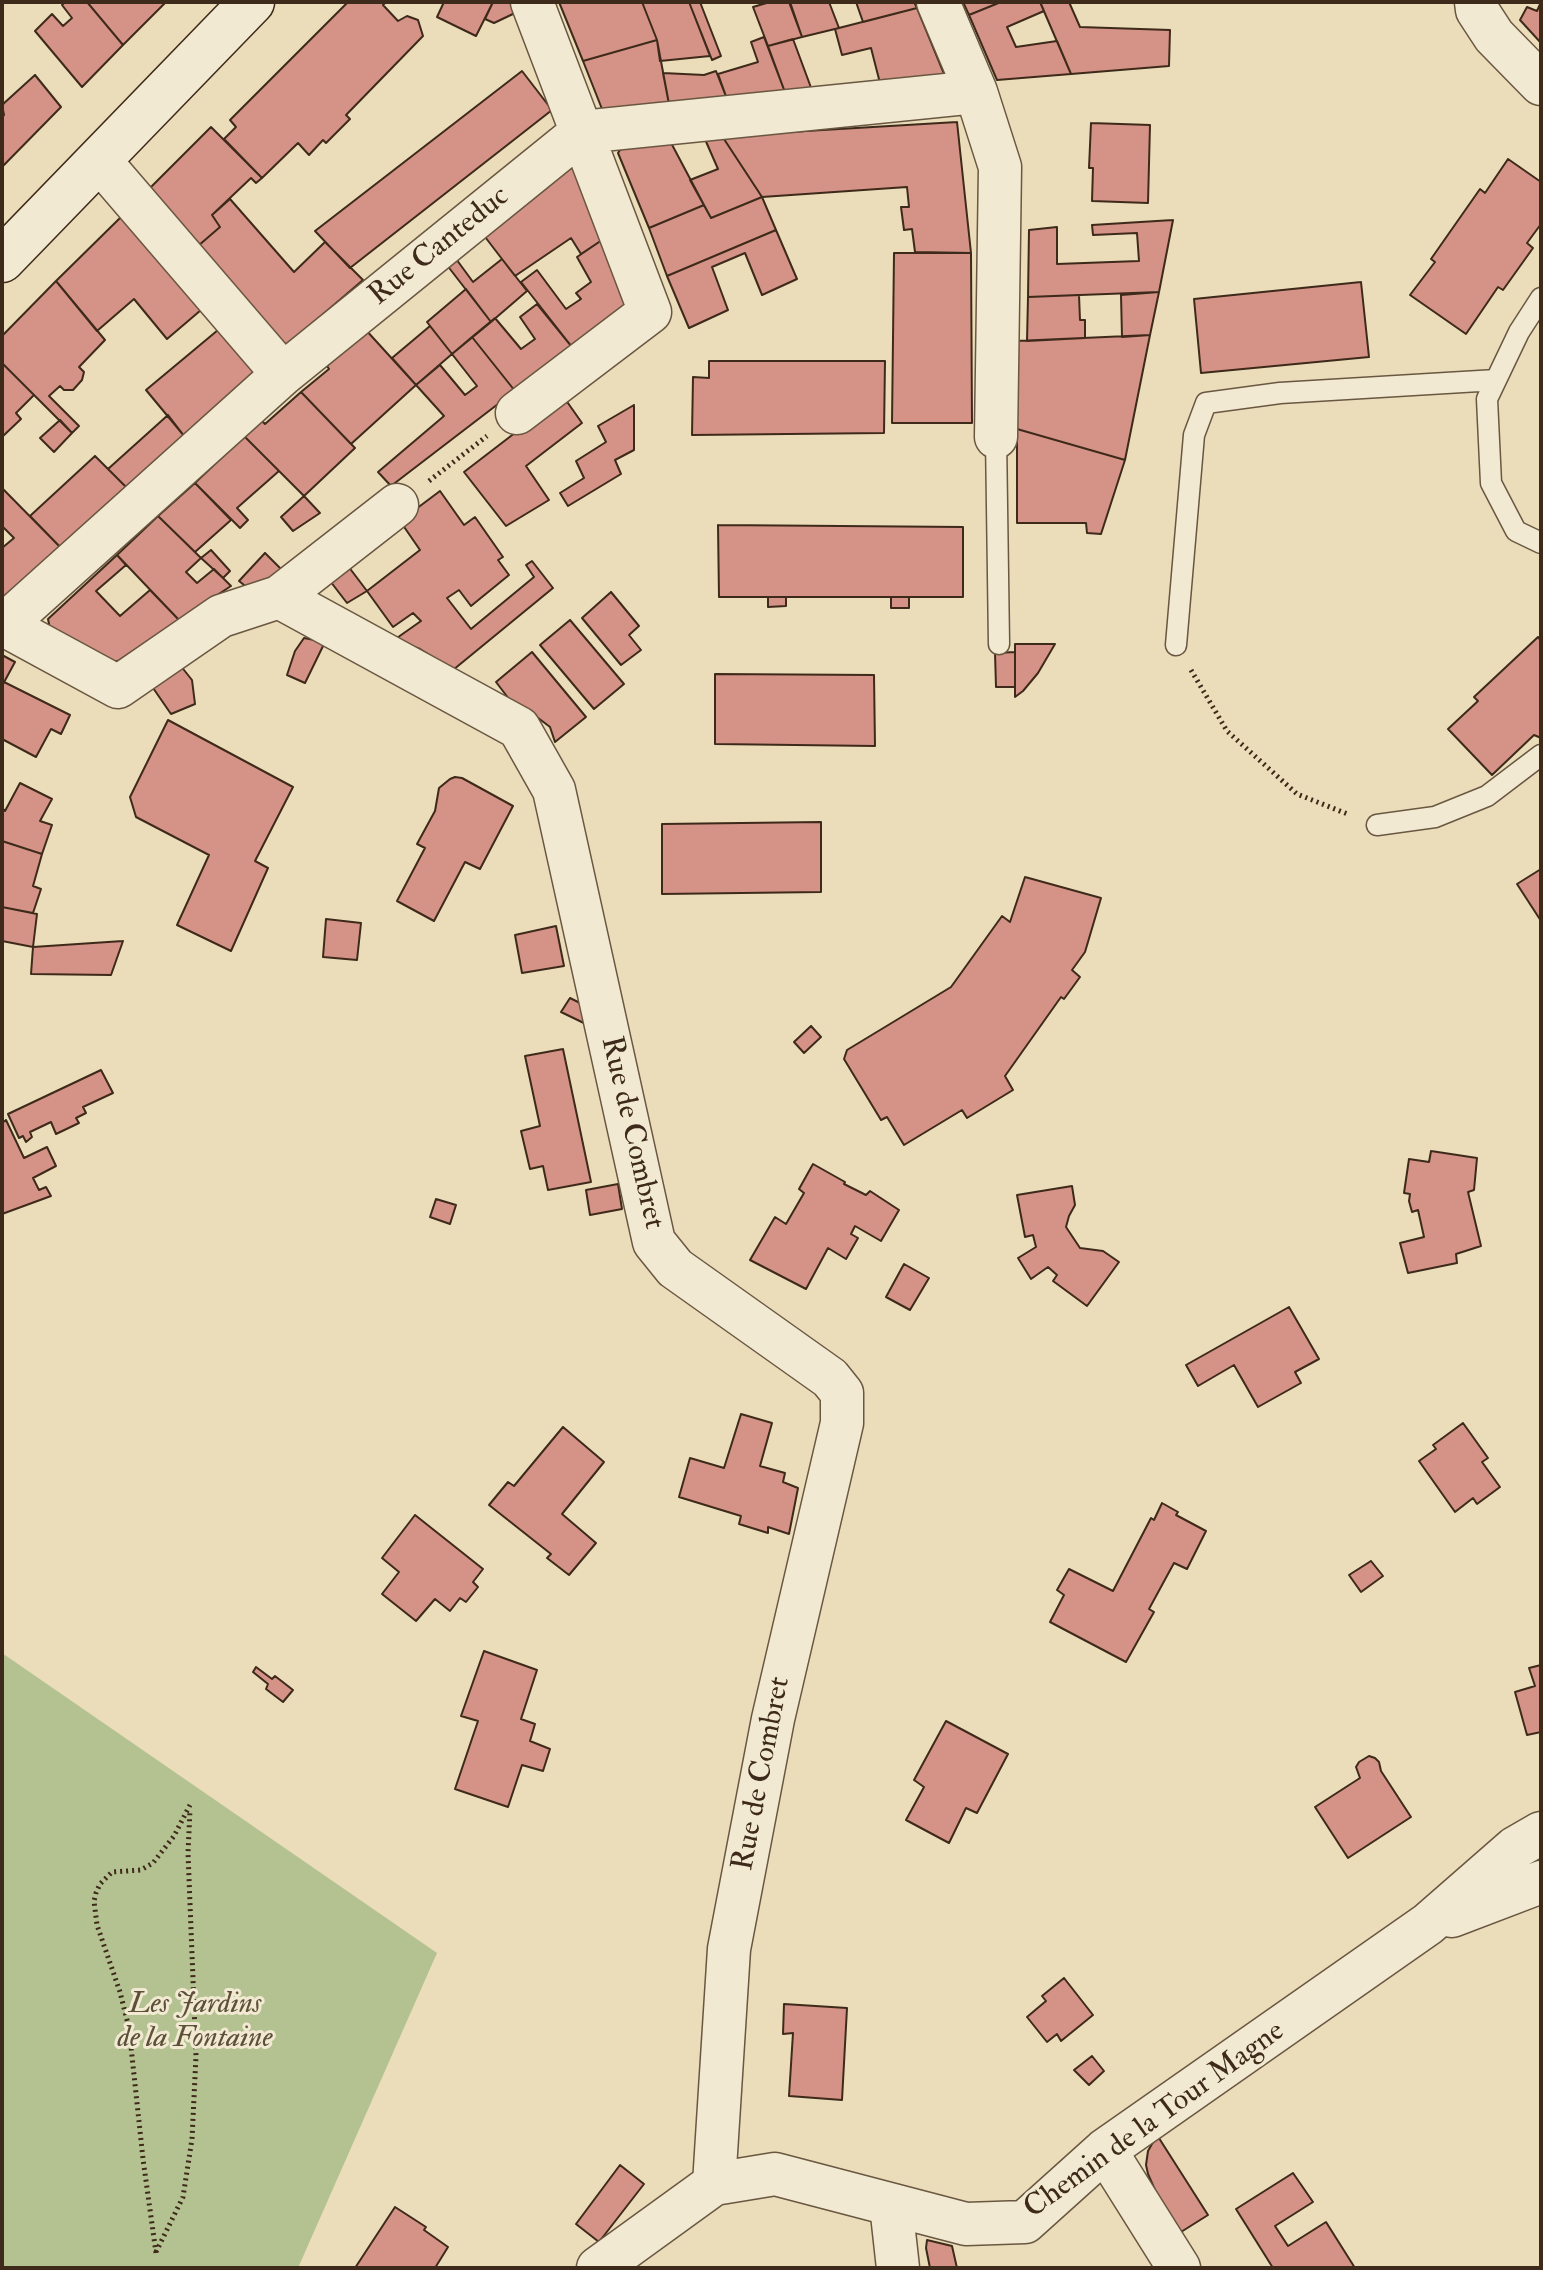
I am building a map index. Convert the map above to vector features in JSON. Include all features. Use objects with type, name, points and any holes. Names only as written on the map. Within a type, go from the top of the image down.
[{"type":"main road","points":[[2,260],[252,2]]},
{"type":"street","points":[[517,413],[650,312],[532,2]]},
{"type":"street","points":[[938,2],[976,92],[1000,167],[996,437]]},
{"type":"street","points":[[1476,2],[1477,10],[1494,36],[1541,84]]},
{"type":"street","points":[[582,132],[976,92]]},
{"type":"street","name":"Rue Canteduc","points":[[3,625],[283,374],[582,132]]},
{"type":"street","points":[[99,160],[283,374]]},
{"type":"street","points":[[3,625],[118,687],[221,616],[279,597],[397,505]]},
{"type":"street","name":"Rue de Combret","points":[[279,597],[519,728],[554,790],[654,1242],[675,1268],[830,1378],[842,1393],[842,1423],[773,1719],[729,1949],[714,2184]]},
{"type":"street","name":"Chemin de la Tour Magne","points":[[598,2268],[714,2184],[775,2174],[966,2224],[1025,2222],[1105,2150],[1428,1924],[1515,1848],[1541,1833]]},
{"type":"street","name":"Chemin de la Tour Magne","points":[[1428,1924],[1541,1882]]},
{"type":"street","points":[[1105,2150],[1179,2268]]},
{"type":"street","points":[[891,2205],[898,2268]]},
{"type":"lane","points":[[1541,298],[1519,332],[1487,399],[1491,483],[1516,531],[1541,543]]},
{"type":"lane","points":[[1176,645],[1194,435],[1206,403],[1280,393],[1496,380]]},
{"type":"lane","points":[[996,437],[999,644]]},
{"type":"lane","points":[[1377,825],[1435,817],[1487,796],[1541,755]]},
{"type":"path","points":[[397,505],[517,413]]},
{"type":"path","points":[[1176,645],[1227,731],[1297,794],[1377,825]]},
{"type":"path","points":[[190,1805],[188,1853],[196,2056],[192,2139],[183,2197],[156,2253],[129,2028],[97,1925],[94,1901],[100,1884],[112,1872],[141,1870],[153,1863],[174,1836],[190,1805]]},
{"type":"green space","name":"Les Jardins de la Fontaine","points":[[2,1653],[437,1953],[298,2268],[2,2268]]},
{"type":"building","points":[[65,2],[87,2],[123,45],[82,87],[35,31],[52,14],[63,26],[72,18],[62,5]]},
{"type":"building","points":[[87,2],[166,2],[123,45]]},
{"type":"building","points":[[348,2],[386,2],[383,5],[398,21],[407,16],[418,20],[423,36],[346,115],[350,119],[326,143],[323,140],[309,155],[298,143],[262,178],[224,139],[236,127],[230,120]]},
{"type":"building","points":[[444,2],[493,2],[476,36],[437,17]]},
{"type":"building","points":[[493,2],[511,2],[515,13],[494,23],[485,19]]},
{"type":"building","points":[[559,2],[642,2],[657,40],[583,61]]},
{"type":"building","points":[[642,2],[689,2],[710,56],[660,61],[657,40]]},
{"type":"building","points":[[689,2],[700,2],[721,56],[712,60]]},
{"type":"building","points":[[770,2],[789,2],[802,37],[768,46],[753,7]]},
{"type":"building","points":[[790,2],[829,2],[839,28],[802,37]]},
{"type":"building","points":[[856,2],[914,2],[917,8],[863,22]]},
{"type":"building","points":[[963,2],[1001,2],[969,15]]},
{"type":"building","points":[[1001,2],[1040,2],[1044,11],[1007,27],[1016,47],[1057,41],[1071,74],[997,80],[969,15]]},
{"type":"building","points":[[1040,2],[1069,2],[1080,27],[1170,30],[1169,66],[1071,74]]},
{"type":"building","points":[[1541,2],[1541,43],[1520,20],[1527,7],[1537,11]]},
{"type":"building","points":[[917,8],[947,81],[881,87],[871,48],[842,55],[835,29]]},
{"type":"building","points":[[764,37],[786,95],[727,99],[718,74],[758,62],[751,42]]},
{"type":"building","points":[[793,39],[813,93],[786,95],[768,46]]},
{"type":"building","points":[[657,40],[669,104],[602,109],[583,61]]},
{"type":"building","points":[[522,71],[552,110],[350,268],[315,231]]},
{"type":"building","points":[[716,71],[727,99],[669,104],[663,73],[704,75]]},
{"type":"building","points":[[35,75],[61,107],[2,167],[2,105]]},
{"type":"building","points":[[957,122],[971,253],[915,252],[912,229],[904,230],[901,207],[909,207],[907,187],[762,197],[722,136]]},
{"type":"building","points":[[1091,123],[1150,125],[1148,203],[1092,201],[1093,168],[1089,168]]},
{"type":"building","points":[[211,127],[262,178],[256,183],[251,178],[212,215],[220,227],[198,246],[148,190]]},
{"type":"building","points":[[722,136],[762,197],[711,218],[690,180],[718,169],[704,137]]},
{"type":"building","points":[[669,139],[704,205],[649,228],[618,153],[626,141]]},
{"type":"building","points":[[571,152],[605,238],[581,254],[571,238],[515,276],[479,229]]},
{"type":"building","points":[[1508,159],[1541,182],[1541,224],[1527,243],[1533,248],[1503,290],[1498,287],[1466,334],[1410,295],[1435,262],[1431,259],[1480,189],[1485,193]]},
{"type":"building","points":[[762,197],[776,230],[667,276],[649,228],[704,205],[711,218]]},
{"type":"building","points":[[230,199],[294,272],[325,242],[363,280],[286,346],[198,246],[220,227],[212,215]]},
{"type":"building","points":[[121,217],[201,310],[167,339],[134,299],[97,331],[56,281]]},
{"type":"building","points":[[1173,220],[1159,292],[1028,297],[1029,230],[1057,227],[1057,264],[1139,261],[1137,233],[1093,235],[1092,225]]},
{"type":"building","points":[[776,230],[797,279],[762,295],[745,253],[712,267],[728,310],[689,328],[667,276]]},
{"type":"building","points":[[605,238],[631,301],[572,347],[521,282],[537,270],[566,309],[581,299],[576,293],[591,282],[577,257]]},
{"type":"building","points":[[451,252],[473,282],[502,259],[527,291],[491,322],[443,260]]},
{"type":"building","points":[[894,253],[971,253],[972,423],[892,423]]},
{"type":"building","points":[[56,281],[105,340],[79,367],[84,372],[82,380],[73,390],[64,390],[60,386],[49,396],[79,426],[72,433],[2,363],[2,336]]},
{"type":"building","points":[[1361,282],[1369,357],[1201,373],[1194,299]]},
{"type":"building","points":[[466,289],[491,322],[452,354],[427,322]]},
{"type":"building","points":[[1159,292],[1150,335],[1122,337],[1121,295]]},
{"type":"building","points":[[1079,295],[1080,320],[1085,320],[1085,338],[1027,341],[1028,297]]},
{"type":"building","points":[[537,304],[572,347],[515,391],[472,337],[495,318],[521,349],[535,339],[520,317]]},
{"type":"building","points":[[430,326],[452,354],[416,385],[392,358]]},
{"type":"building","points":[[365,329],[416,385],[351,444],[301,392],[329,369],[327,366]]},
{"type":"building","points":[[218,330],[254,372],[185,437],[146,390]]},
{"type":"building","points":[[1150,335],[1125,460],[1017,429],[1016,341]]},
{"type":"building","points":[[472,337],[515,391],[391,486],[378,472],[444,416],[416,385],[440,365],[465,395],[477,386],[452,354]]},
{"type":"building","points":[[709,361],[885,361],[884,433],[692,435],[693,377],[709,378]]},
{"type":"building","points":[[2,363],[34,395],[16,413],[21,419],[2,437]]},
{"type":"building","points":[[301,392],[355,448],[304,496],[244,436],[261,420],[265,424]]},
{"type":"building","points":[[563,396],[582,423],[526,466],[549,500],[506,526],[464,472]]},
{"type":"building","points":[[634,405],[634,450],[615,460],[621,474],[568,506],[560,493],[584,478],[576,461],[606,442],[598,426]]},
{"type":"building","points":[[168,415],[185,437],[129,490],[108,469]]},
{"type":"building","points":[[60,420],[72,433],[54,452],[40,438]]},
{"type":"building","points":[[1017,429],[1125,460],[1101,534],[1087,533],[1086,523],[1017,523]]},
{"type":"building","points":[[244,436],[279,471],[237,508],[248,520],[240,528],[195,483]]},
{"type":"building","points":[[95,456],[129,490],[64,551],[30,516]]},
{"type":"building","points":[[195,483],[231,520],[195,552],[158,516]]},
{"type":"building","points":[[2,488],[64,551],[2,604],[2,548],[14,538],[2,526]]},
{"type":"building","points":[[440,491],[464,525],[475,517],[503,557],[498,560],[509,575],[471,606],[459,590],[447,598],[471,629],[534,577],[526,565],[532,561],[553,588],[453,670],[420,649],[394,640],[421,621],[413,613],[393,627],[367,591],[420,550],[400,521]]},
{"type":"building","points":[[304,496],[320,513],[293,531],[281,517]]},
{"type":"building","points":[[158,516],[201,558],[186,572],[197,583],[214,569],[231,586],[179,620],[117,555]]},
{"type":"building","points":[[718,525],[963,527],[963,597],[719,597]]},
{"type":"building","points":[[211,550],[230,571],[223,578],[201,558]]},
{"type":"building","points":[[265,553],[282,570],[254,593],[239,581]]},
{"type":"building","points":[[117,555],[126,565],[96,591],[120,616],[150,590],[179,620],[118,661],[111,661],[50,629],[48,619]]},
{"type":"building","points":[[345,562],[367,591],[347,603],[327,577]]},
{"type":"building","points":[[611,592],[639,626],[629,635],[641,650],[621,665],[582,618]]},
{"type":"building","points":[[768,597],[786,597],[786,606],[768,607]]},
{"type":"building","points":[[891,597],[909,597],[909,608],[891,608]]},
{"type":"building","points":[[570,620],[624,684],[594,709],[540,645]]},
{"type":"building","points":[[1538,637],[1541,641],[1541,738],[1534,735],[1492,775],[1448,729],[1478,701],[1474,697]]},
{"type":"building","points":[[304,638],[325,642],[305,683],[287,675],[295,651]]},
{"type":"building","points":[[1015,644],[1055,644],[1038,673],[1015,697]]},
{"type":"building","points":[[532,652],[586,717],[555,742],[550,727],[509,699],[496,682]]},
{"type":"building","points":[[1015,652],[1015,687],[996,687],[995,653]]},
{"type":"building","points":[[2,655],[15,662],[2,686]]},
{"type":"building","points":[[180,665],[192,680],[195,704],[171,714],[151,685]]},
{"type":"building","points":[[715,674],[874,675],[875,746],[715,744]]},
{"type":"building","points":[[4,682],[70,715],[61,734],[51,729],[36,757],[2,739]]},
{"type":"building","points":[[168,720],[293,787],[255,861],[268,868],[231,951],[177,925],[209,855],[136,817],[130,797]]},
{"type":"building","points":[[455,777],[513,806],[480,869],[465,862],[434,921],[397,901],[425,848],[417,844],[435,811],[439,788]]},
{"type":"building","points":[[20,783],[52,799],[40,821],[52,825],[42,854],[2,841],[2,812]]},
{"type":"building","points":[[821,822],[821,892],[662,894],[662,824]]},
{"type":"building","points":[[2,841],[42,854],[33,886],[41,889],[33,913],[2,907]]},
{"type":"building","points":[[1541,869],[1541,921],[1517,884]]},
{"type":"building","points":[[1025,877],[1101,898],[1085,952],[1072,970],[1080,977],[1064,999],[1061,997],[1005,1076],[1013,1090],[967,1118],[962,1110],[904,1145],[887,1117],[881,1120],[844,1059],[847,1050],[951,987],[1002,916],[1010,922]]},
{"type":"building","points":[[2,907],[37,914],[33,947],[2,941]]},
{"type":"building","points":[[326,919],[361,923],[357,960],[323,957]]},
{"type":"building","points":[[556,926],[564,966],[522,973],[515,935]]},
{"type":"building","points":[[123,941],[111,975],[31,974],[33,947]]},
{"type":"building","points":[[570,998],[586,1006],[590,1026],[561,1012]]},
{"type":"building","points":[[811,1026],[821,1037],[804,1053],[794,1042]]},
{"type":"building","points":[[563,1049],[591,1182],[548,1190],[543,1166],[530,1169],[521,1131],[540,1126],[525,1056]]},
{"type":"building","points":[[101,1070],[113,1093],[83,1107],[86,1113],[76,1118],[79,1123],[56,1134],[51,1122],[30,1132],[32,1137],[26,1142],[23,1136],[19,1138],[8,1114]]},
{"type":"building","points":[[6,1120],[24,1158],[47,1147],[56,1166],[33,1178],[39,1190],[46,1187],[51,1196],[2,1214],[2,1123]]},
{"type":"building","points":[[1431,1151],[1477,1158],[1474,1190],[1468,1192],[1481,1246],[1456,1254],[1457,1263],[1408,1273],[1400,1243],[1424,1237],[1418,1210],[1412,1212],[1410,1194],[1404,1193],[1409,1159],[1429,1162]]},
{"type":"building","points":[[813,1164],[866,1195],[870,1191],[899,1210],[881,1241],[855,1226],[851,1234],[858,1238],[846,1259],[828,1248],[806,1289],[750,1260],[775,1217],[786,1224],[804,1193],[799,1189]]},
{"type":"building","points":[[618,1184],[622,1209],[590,1215],[586,1190]]},
{"type":"building","points":[[1072,1186],[1075,1205],[1066,1227],[1080,1248],[1103,1251],[1119,1262],[1087,1306],[1053,1281],[1057,1275],[1048,1267],[1031,1279],[1018,1258],[1036,1247],[1033,1235],[1025,1237],[1017,1195]]},
{"type":"building","points":[[436,1199],[456,1205],[450,1224],[430,1217]]},
{"type":"building","points":[[904,1264],[929,1278],[910,1310],[886,1297]]},
{"type":"building","points":[[1289,1307],[1319,1359],[1295,1372],[1301,1383],[1258,1407],[1234,1365],[1198,1386],[1186,1365]]},
{"type":"building","points":[[741,1414],[772,1423],[760,1466],[785,1473],[783,1482],[798,1488],[789,1534],[768,1527],[768,1533],[739,1524],[741,1516],[679,1497],[690,1458],[724,1468]]},
{"type":"building","points":[[1463,1423],[1488,1458],[1482,1462],[1500,1487],[1477,1504],[1473,1498],[1455,1512],[1419,1461],[1436,1449],[1433,1445]]},
{"type":"building","points":[[563,1427],[604,1462],[562,1514],[596,1543],[569,1575],[547,1558],[551,1554],[489,1505],[508,1482],[514,1486]]},
{"type":"building","points":[[1162,1503],[1178,1512],[1176,1515],[1206,1531],[1187,1569],[1174,1563],[1149,1609],[1154,1612],[1126,1662],[1050,1622],[1064,1595],[1057,1590],[1069,1569],[1113,1591]]},
{"type":"building","points":[[415,1515],[483,1569],[473,1582],[478,1587],[466,1602],[460,1598],[450,1611],[435,1599],[416,1621],[382,1594],[399,1572],[382,1558]]},
{"type":"building","points":[[1371,1561],[1383,1576],[1361,1592],[1349,1575]]},
{"type":"building","points":[[484,1651],[537,1670],[521,1719],[535,1724],[530,1741],[550,1749],[543,1771],[522,1765],[508,1807],[455,1789],[478,1721],[461,1716]]},
{"type":"building","points":[[1541,1665],[1541,1732],[1527,1735],[1515,1692],[1535,1686],[1529,1668]]},
{"type":"building","points":[[256,1667],[293,1690],[283,1702],[266,1689],[268,1684],[253,1672]]},
{"type":"building","points":[[946,1721],[1008,1754],[977,1813],[966,1808],[949,1843],[906,1820],[924,1787],[914,1780]]},
{"type":"building","points":[[1369,1756],[1379,1762],[1381,1771],[1411,1817],[1348,1858],[1315,1807],[1360,1778],[1356,1767]]},
{"type":"building","points":[[1064,1978],[1093,2015],[1061,2041],[1057,2034],[1047,2042],[1027,2017],[1046,2001],[1042,1996]]},
{"type":"building","points":[[784,2004],[847,2008],[842,2100],[789,2096],[793,2033],[783,2034]]},
{"type":"building","points":[[1092,2056],[1104,2071],[1089,2085],[1074,2070]]},
{"type":"building","points":[[1157,2135],[1208,2215],[1181,2232],[1148,2174],[1148,2151]]},
{"type":"building","points":[[620,2165],[644,2184],[599,2242],[576,2224]]},
{"type":"building","points":[[1293,2173],[1313,2202],[1275,2226],[1288,2246],[1326,2222],[1355,2268],[1273,2268],[1236,2209]]},
{"type":"building","points":[[395,2207],[426,2227],[424,2230],[448,2247],[435,2268],[355,2268]]},
{"type":"building","points":[[927,2240],[952,2246],[957,2268],[930,2268]]}]
